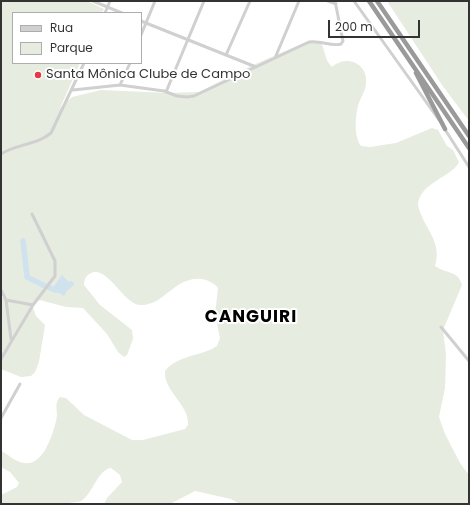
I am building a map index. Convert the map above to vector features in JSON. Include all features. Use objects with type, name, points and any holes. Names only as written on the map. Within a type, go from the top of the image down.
[{"type":"highway","points":[[369,1],[406,53],[469,148]]},
{"type":"highway","points":[[377,1],[469,136]]},
{"type":"highway","points":[[406,53],[445,129]]},
{"type":"street","points":[[93,1],[120,12]]},
{"type":"street","points":[[106,12],[110,1]]},
{"type":"street","points":[[142,33],[155,1]]},
{"type":"street","points":[[166,92],[204,1]]},
{"type":"street","points":[[226,55],[250,1]]},
{"type":"street","points":[[276,58],[299,1]]},
{"type":"street","points":[[73,90],[120,85],[166,92],[177,96],[194,96],[257,68],[309,42],[316,41],[334,45],[341,44],[343,41],[336,2],[328,1]]},
{"type":"street","points":[[354,1],[445,129],[469,167]]},
{"type":"street","points":[[142,21],[257,68]]},
{"type":"street","points":[[1,154],[7,150],[45,139],[51,133],[73,90],[84,64]]},
{"type":"street","points":[[120,85],[130,64]]},
{"type":"street","points":[[1,359],[33,305],[55,276],[55,261],[32,214]]},
{"type":"street","points":[[1,290],[6,300],[11,340]]},
{"type":"street","points":[[6,300],[33,305]]},
{"type":"street","points":[[441,327],[469,361]]},
{"type":"street","points":[[1,418],[20,384]]},
{"type":"green space","points":[[1,1],[87,1],[104,9],[102,12],[12,12],[12,64],[80,64],[60,108],[72,97],[101,90],[168,93],[199,92],[251,66],[306,42],[321,43],[332,67],[338,63],[349,61],[360,66],[364,70],[366,76],[366,86],[358,106],[356,116],[357,138],[361,146],[370,147],[396,143],[432,128],[438,130],[447,146],[453,150],[459,162],[450,172],[424,191],[420,197],[418,205],[436,249],[437,257],[435,266],[458,277],[462,285],[443,330],[446,355],[445,388],[439,417],[445,434],[460,463],[469,475],[469,504],[240,504],[231,499],[195,491],[170,504],[104,504],[107,498],[122,482],[120,475],[111,468],[102,473],[89,493],[81,501],[55,504],[1,504],[1,495],[17,487],[19,483],[10,472],[1,467],[1,451],[20,462],[28,463],[40,457],[52,435],[57,418],[56,405],[60,397],[66,398],[84,415],[132,440],[143,440],[185,429],[188,425],[188,418],[181,404],[168,385],[165,378],[165,371],[180,360],[217,346],[220,338],[215,315],[218,288],[211,282],[196,279],[187,281],[157,300],[149,304],[141,305],[134,303],[109,279],[96,272],[88,275],[85,279],[84,285],[100,305],[132,330],[133,339],[127,355],[124,357],[118,352],[107,334],[83,308],[66,307],[40,300],[35,302],[33,308],[36,316],[45,325],[39,362],[35,372],[31,376],[21,377],[1,369],[1,301],[3,296],[1,291]]},
{"type":"green space","points":[[387,1],[469,1],[469,121],[442,85]]},
{"type":"water","points":[[62,275],[71,284],[64,296],[52,289]]},
{"type":"waterway","points":[[23,241],[27,277],[45,286]]},
{"type":"waterway","points":[[50,288],[61,290],[71,284]]},
{"type":"place","name":"Santa Mônica Clube de Campo","points":[[38,75]]},
{"type":"district","name":"CANGUIRI","points":[[251,318]]}]
